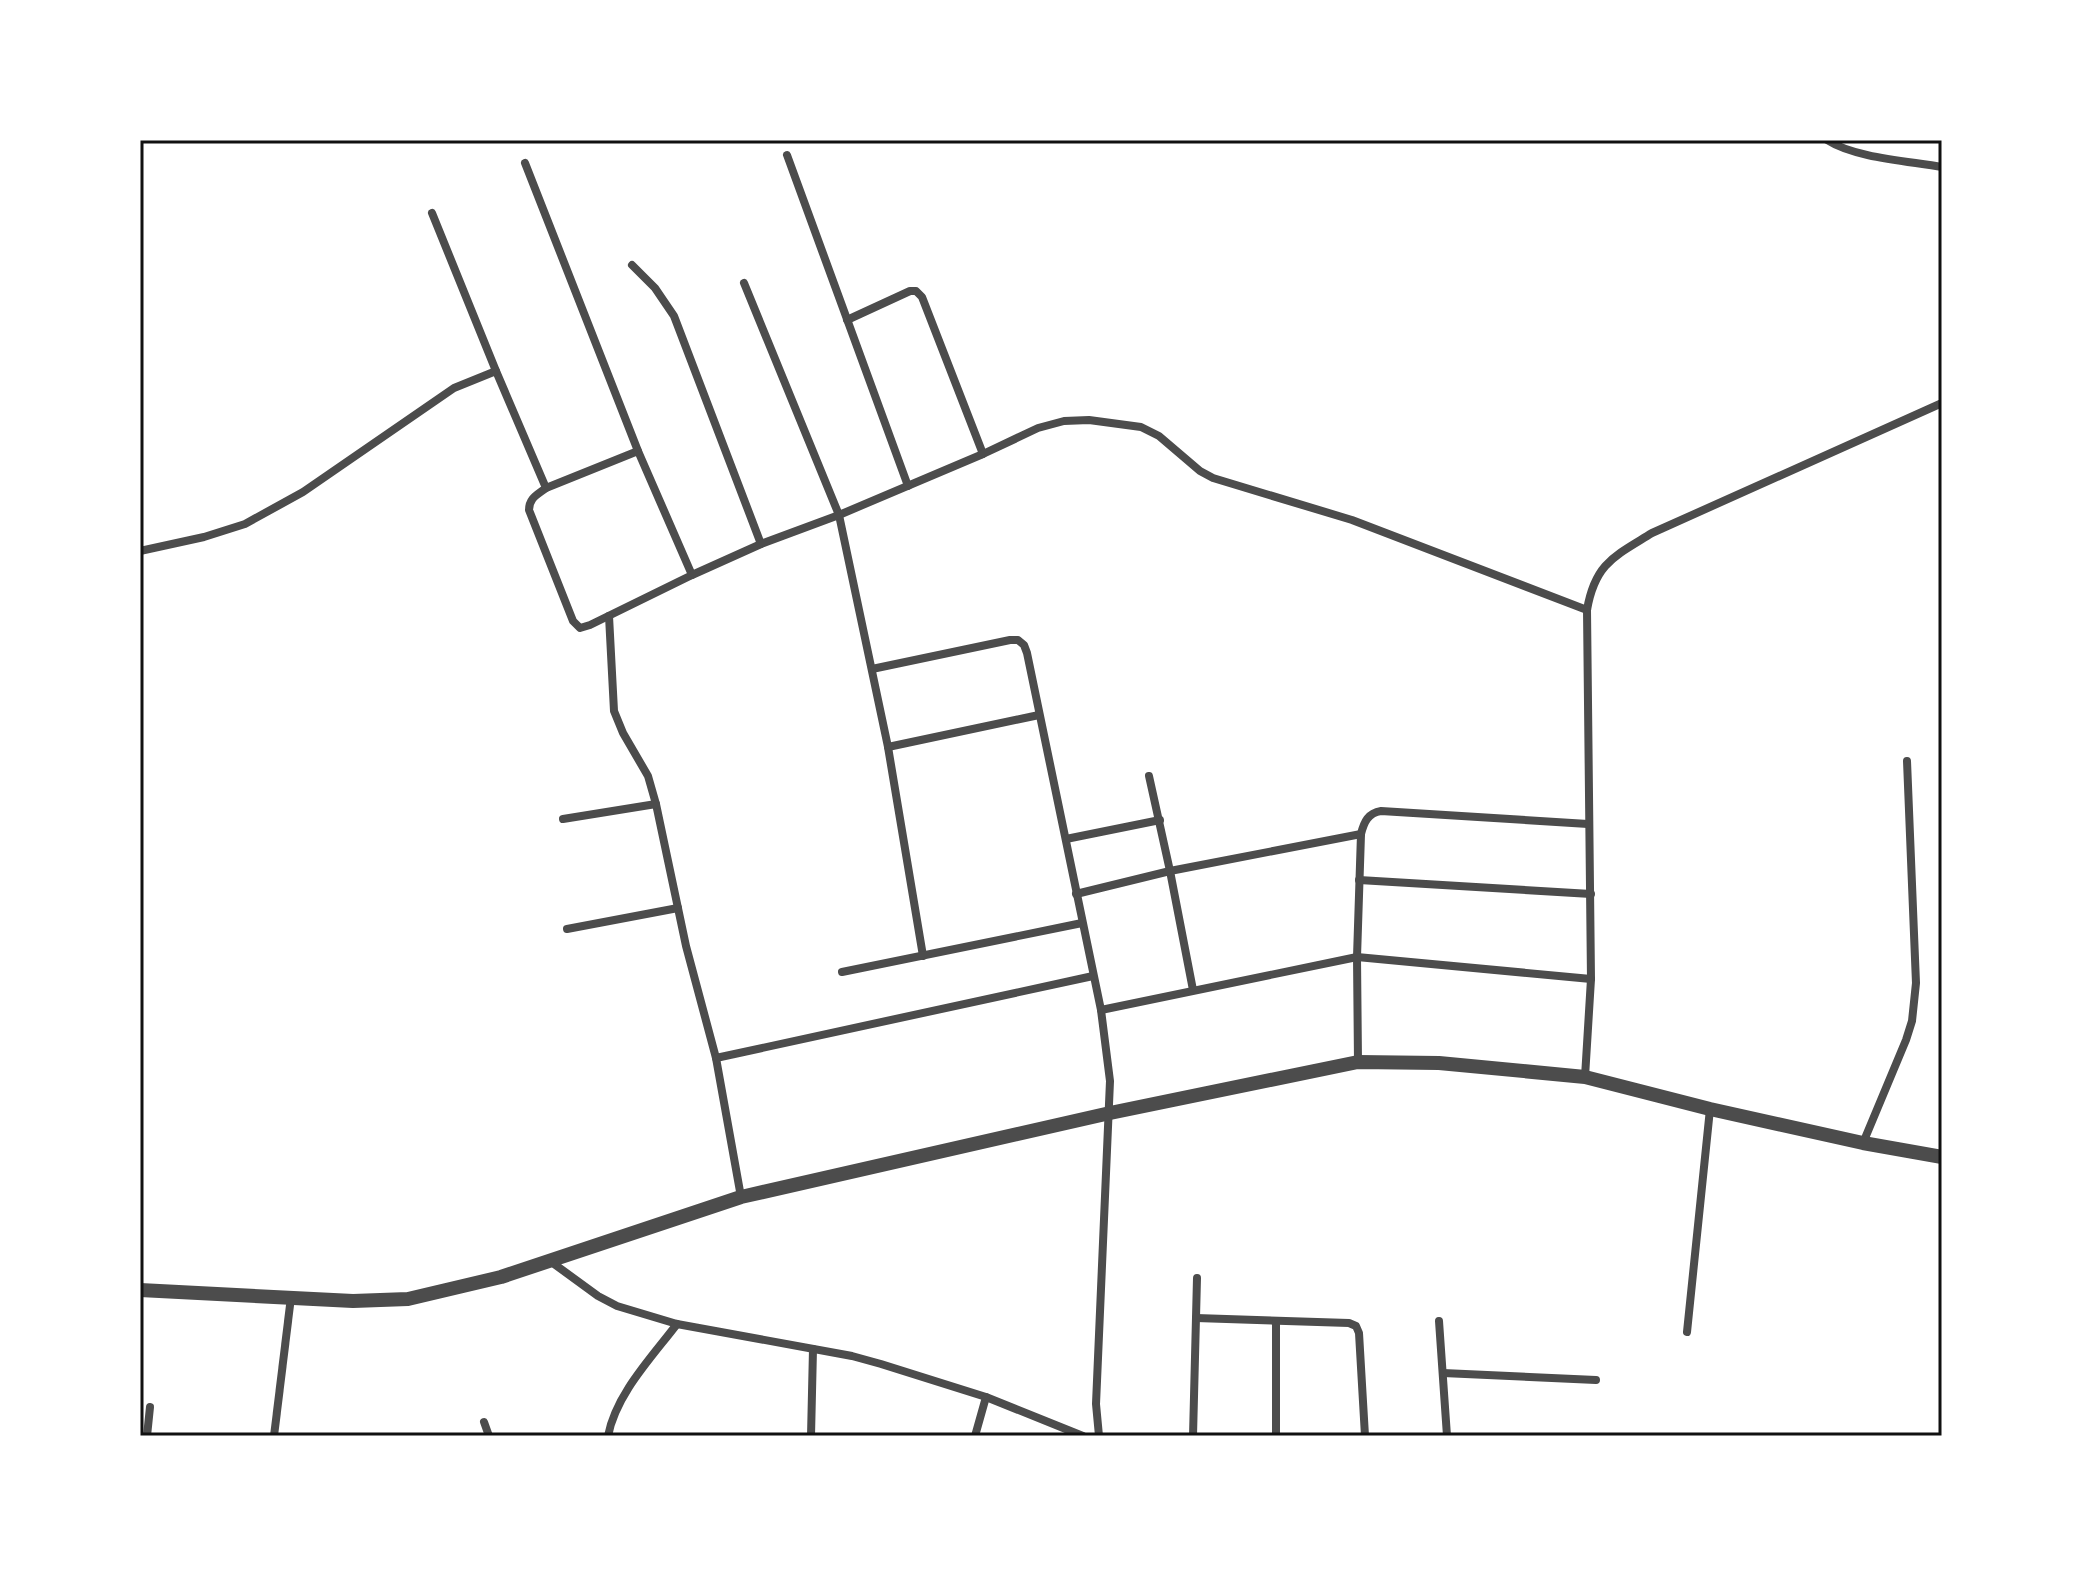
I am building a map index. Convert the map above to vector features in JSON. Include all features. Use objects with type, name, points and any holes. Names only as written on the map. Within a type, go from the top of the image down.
[{"type":"street","points":[[1827,140],[1853,152],[1942,167]]},
{"type":"street","points":[[787,155],[908,486]]},
{"type":"street","points":[[525,163],[638,451],[692,575]]},
{"type":"street","points":[[432,213],[546,488]]},
{"type":"street","points":[[632,265],[655,288],[674,316],[761,544]]},
{"type":"street","points":[[744,283],[839,515],[888,747],[923,956]]},
{"type":"street","points":[[847,320],[916,291],[922,297],[983,454]]},
{"type":"street","points":[[140,551],[245,524],[303,492],[454,388],[496,371]]},
{"type":"street","points":[[1585,1077],[1591,979],[1587,610],[1591,587],[1602,569],[1619,553],[1652,533],[1942,403]]},
{"type":"street","points":[[638,451],[546,488],[529,503],[529,510],[573,621],[580,628],[761,544],[839,515],[1038,428],[1064,421],[1089,420],[1141,427],[1159,436],[1200,471],[1213,478],[1352,520],[1587,610]]},
{"type":"street","points":[[609,616],[614,711],[648,776],[656,804],[678,908],[716,1058],[741,1197]]},
{"type":"street","points":[[872,669],[1010,640],[1018,640],[1027,653],[1101,1010],[1110,1081],[1096,1404],[1099,1436]]},
{"type":"street","points":[[888,747],[1039,715]]},
{"type":"street","points":[[1863,1143],[1906,1040],[1914,1004],[1916,983],[1907,761]]},
{"type":"street","points":[[1149,776],[1193,990]]},
{"type":"street","points":[[563,819],[656,804]]},
{"type":"street","points":[[1358,1062],[1359,880],[1361,834],[1368,817],[1381,811],[1588,824]]},
{"type":"street","points":[[1066,839],[1160,820]]},
{"type":"street","points":[[1076,894],[1170,871],[1361,834]]},
{"type":"street","points":[[1359,880],[1591,894]]},
{"type":"street","points":[[567,929],[678,908]]},
{"type":"street","points":[[842,972],[1082,923]]},
{"type":"street","points":[[1101,1010],[1357,957],[1591,979]]},
{"type":"street","points":[[716,1058],[1093,976]]},
{"type":"street","points":[[140,1290],[353,1301],[408,1299],[501,1277],[741,1197],[1110,1113],[1358,1062],[1439,1063],[1585,1077],[1710,1109],[1942,1157]]},
{"type":"street","points":[[1687,1332],[1710,1109]]},
{"type":"street","points":[[549,1260],[617,1306],[677,1324],[881,1364],[986,1397],[1083,1436]]},
{"type":"street","points":[[1193,1436],[1197,1278]]},
{"type":"street","points":[[274,1436],[291,1297]]},
{"type":"street","points":[[1196,1318],[1349,1323],[1356,1326],[1359,1333],[1365,1436]]},
{"type":"street","points":[[1276,1321],[1276,1436]]},
{"type":"street","points":[[1439,1321],[1447,1436]]},
{"type":"street","points":[[608,1436],[615,1409],[677,1324]]},
{"type":"street","points":[[811,1436],[813,1349]]},
{"type":"street","points":[[1443,1373],[1596,1380]]},
{"type":"street","points":[[975,1436],[986,1397]]},
{"type":"street","points":[[147,1436],[150,1407]]},
{"type":"street","points":[[484,1422],[489,1436]]}]
